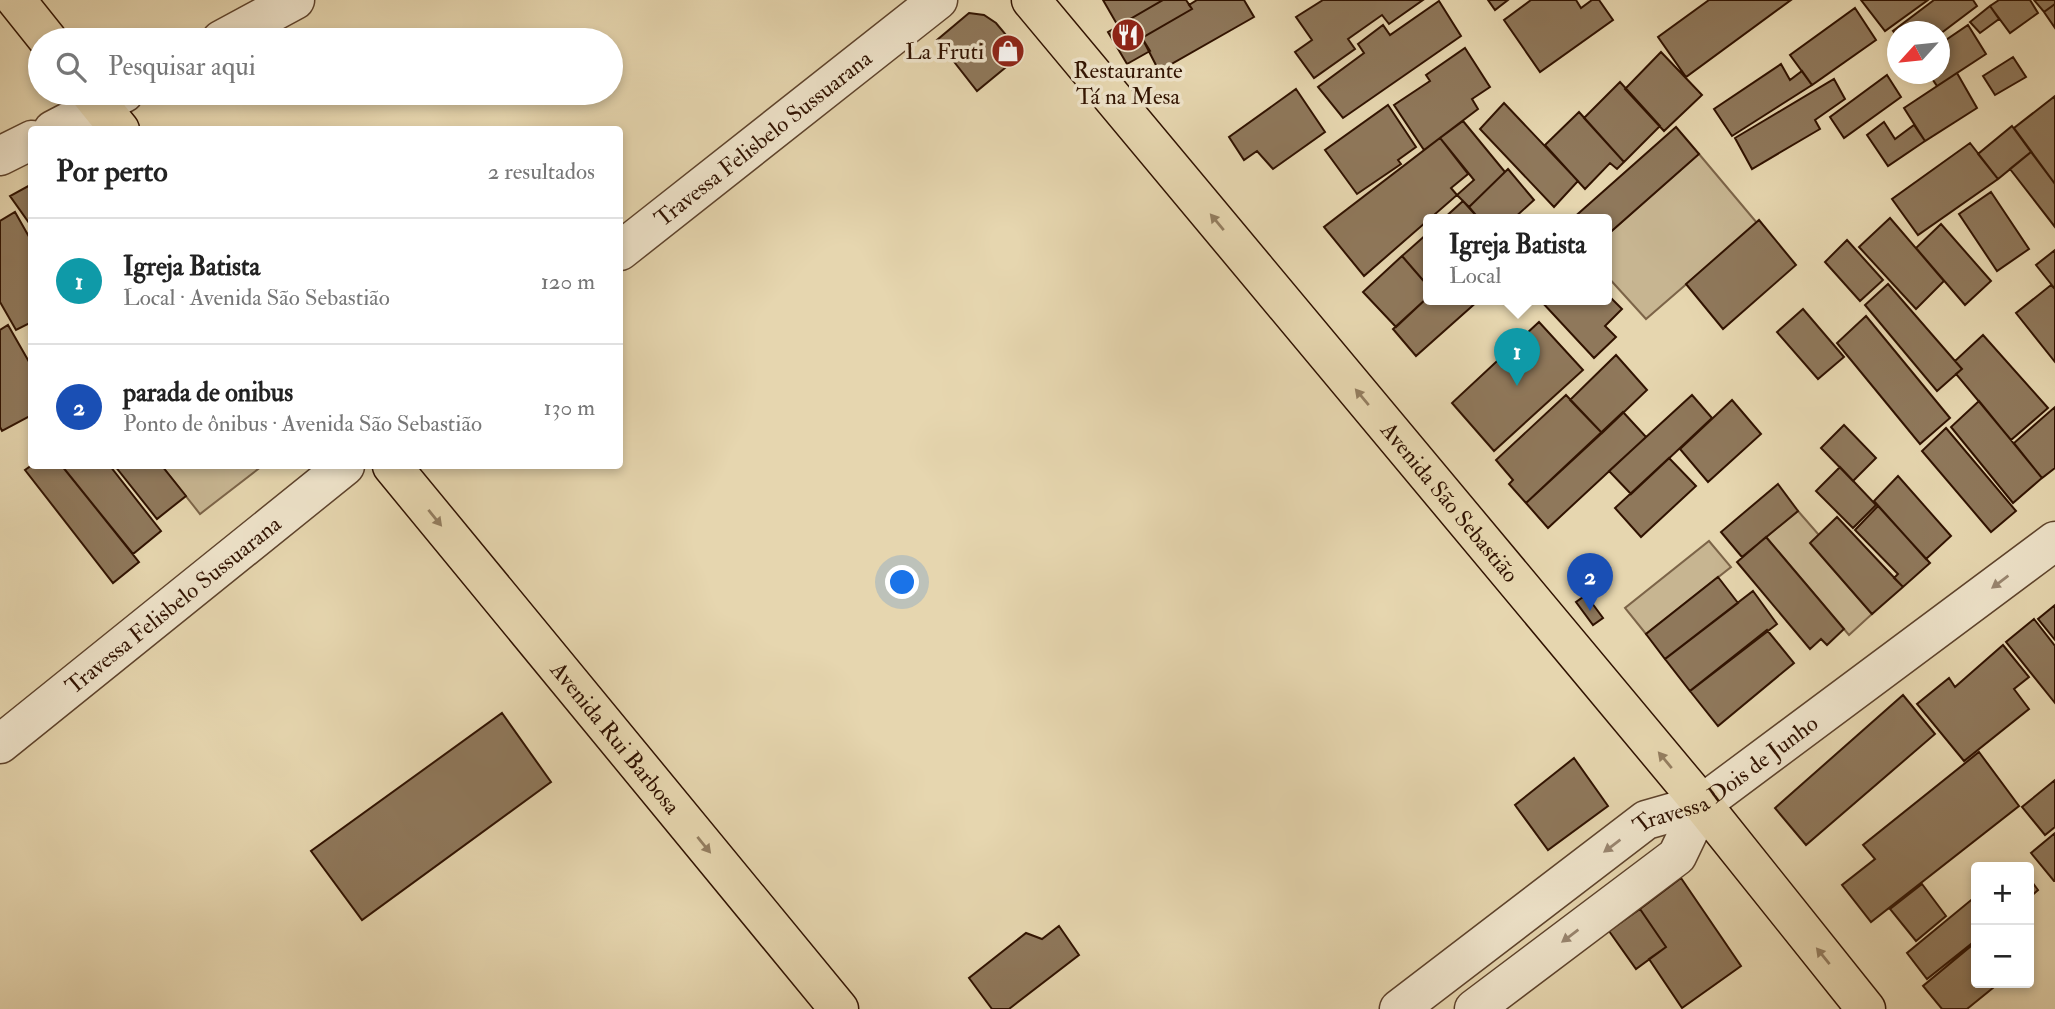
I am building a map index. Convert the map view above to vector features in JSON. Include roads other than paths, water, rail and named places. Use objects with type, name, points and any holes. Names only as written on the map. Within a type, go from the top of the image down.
[{"type":"main road","points":[[16,0],[38,28]]},
{"type":"main road","name":"Avenida São Sebastião","points":[[1031,0],[1702,804],[1866,1009]]},
{"type":"main road","name":"Avenida Rui Barbosa","points":[[393,469],[839,1009]]},
{"type":"street","points":[[243,28],[295,0]]},
{"type":"street","name":"Travessa Felisbelo Sussuarana","points":[[623,249],[938,0]]},
{"type":"street","points":[[62,126],[108,105]]},
{"type":"street","points":[[0,156],[28,142]]},
{"type":"street","name":"Travessa Felisbelo Sussuarana","points":[[0,744],[341,469]]},
{"type":"street","name":"Travessa Dois de Junho","points":[[1399,1009],[1646,820],[1702,804],[2055,541]]},
{"type":"street","points":[[1474,1009],[1676,856],[1702,804]]},
{"type":"place","name":"Restaurante Tá na Mesa","points":[[1128,35]]},
{"type":"place","name":"La Fruti","points":[[1008,51]]},
{"type":"place","name":"Igreja Batista","points":[[1517,386]]},
{"type":"place","name":"parada de onibus","points":[[1590,611]]}]
